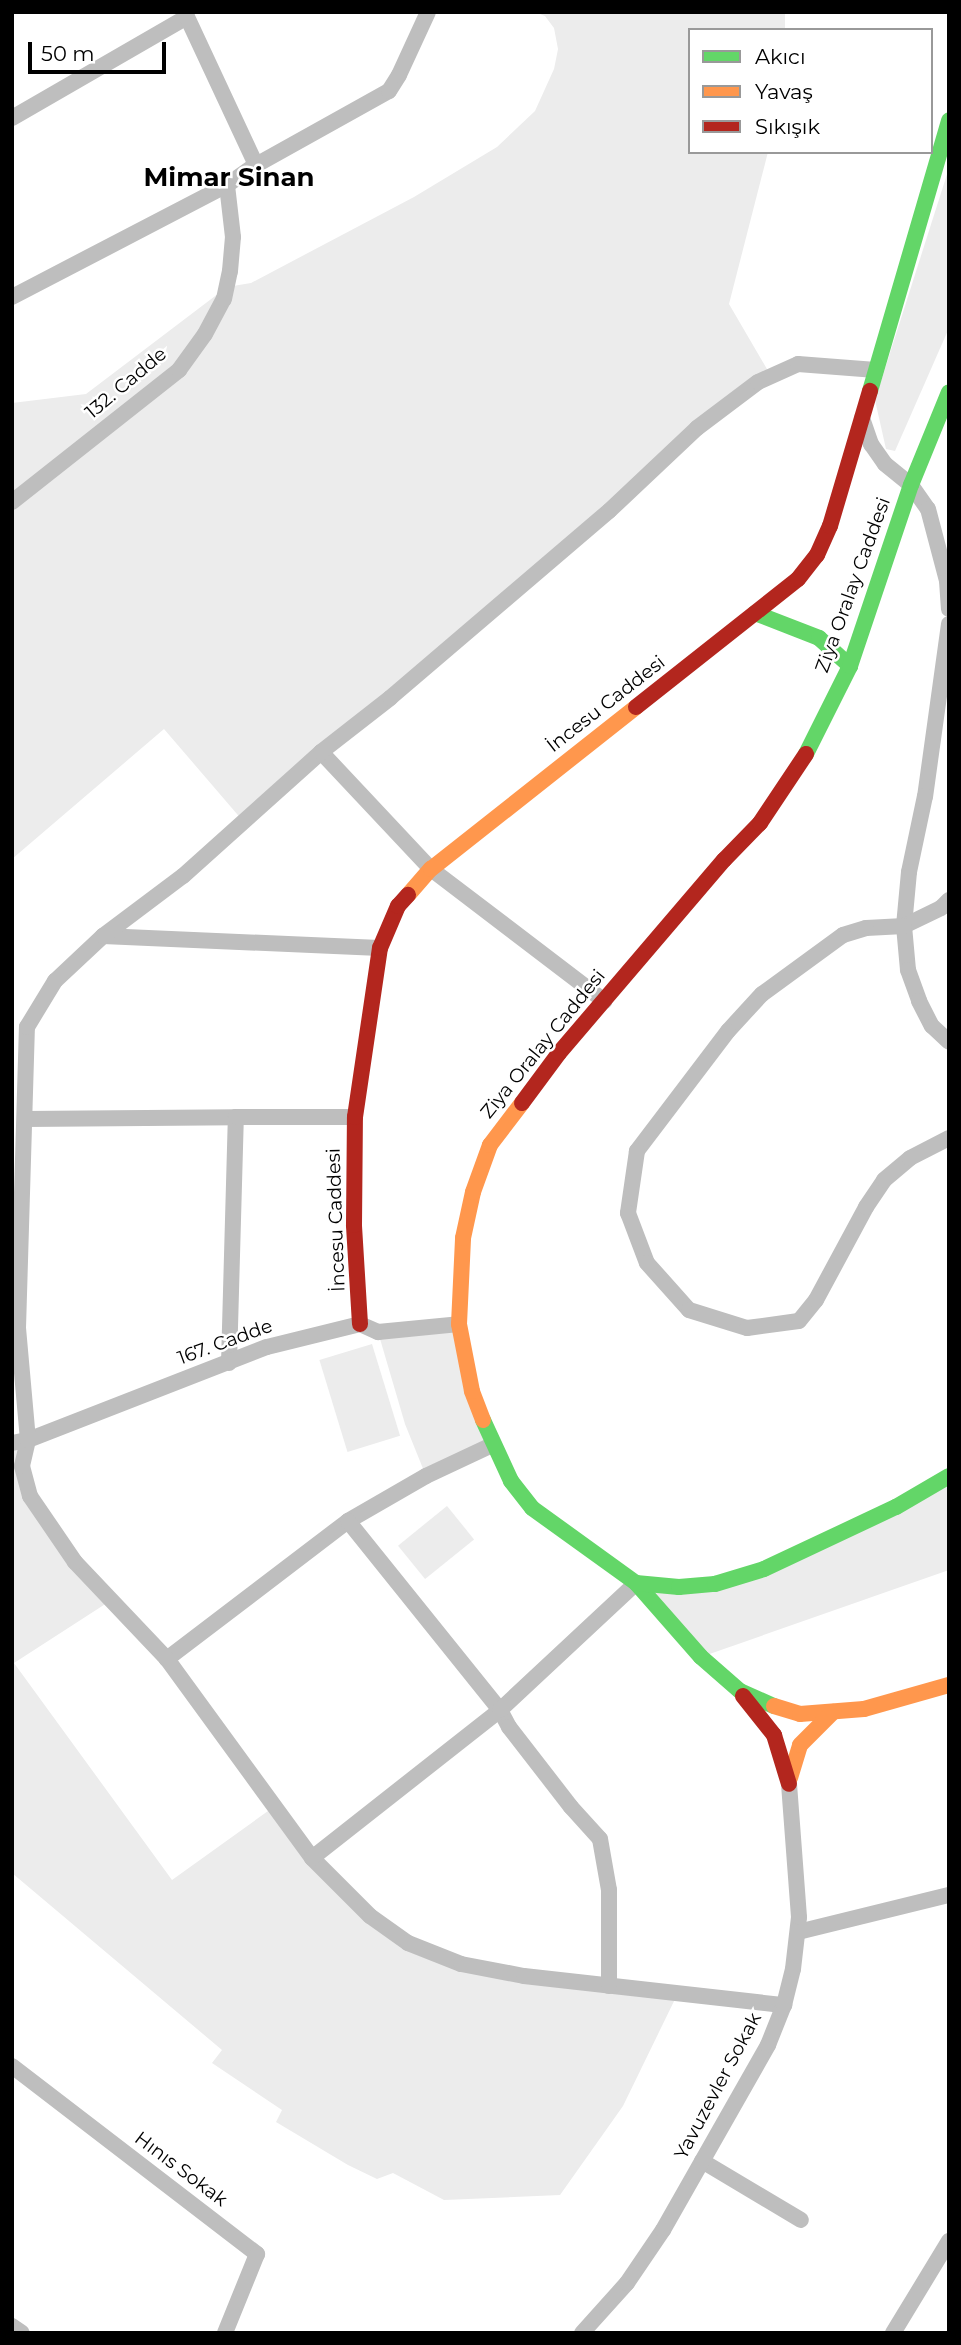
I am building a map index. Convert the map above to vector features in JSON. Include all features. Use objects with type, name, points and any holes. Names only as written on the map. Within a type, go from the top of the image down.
[{"type":"main road","name":"İncesu Caddesi","points":[[360,1324],[354,1225],[355,1117],[380,948],[398,906],[432,869],[798,579],[817,555],[830,526],[949,120]]},
{"type":"main road","name":"Ziya Oralay Caddesi","points":[[949,392],[911,485],[850,666],[800,766],[760,823],[724,860],[528,1090],[490,1145],[473,1192],[463,1238],[459,1324],[472,1391],[492,1445],[511,1481],[532,1508],[557,1530],[636,1583],[701,1657],[740,1691],[784,1711],[800,1714],[864,1709],[949,1685]]},
{"type":"main road","points":[[755,613],[819,638],[850,666]]},
{"type":"main road","points":[[636,1583],[679,1587],[715,1584],[764,1569],[896,1507],[949,1476]]},
{"type":"main road","points":[[740,1691],[774,1735],[789,1784]]},
{"type":"main road","points":[[789,1784],[800,1745],[812,1730],[833,1712]]},
{"type":"street","points":[[12,297],[227,186],[256,165],[389,91],[400,75],[428,12]]},
{"type":"street","points":[[12,118],[187,18],[256,165]]},
{"type":"street","name":"132. Cadde","points":[[12,502],[179,370],[205,334],[224,299],[230,271],[233,237],[227,186]]},
{"type":"street","points":[[784,2005],[524,1976],[461,1964],[408,1943],[370,1916],[312,1858],[167,1659],[84,1572],[30,1496],[22,1466],[18,1328],[27,1027],[55,981],[103,936],[183,876],[321,752],[390,698],[598,519],[697,428],[758,382],[798,364],[876,370]]},
{"type":"street","points":[[862,418],[872,444],[885,464],[911,485],[928,509],[938,538],[949,608]]},
{"type":"street","points":[[949,624],[925,796],[909,872],[904,926],[908,970],[919,1001],[932,1026],[949,1042]]},
{"type":"street","points":[[321,752],[432,869],[604,1001]]},
{"type":"street","points":[[949,900],[941,908],[904,926],[866,928],[843,935],[762,994],[729,1031],[638,1152],[628,1213],[647,1264],[689,1310],[747,1328],[799,1321],[816,1300],[884,1180],[910,1158],[949,1138]]},
{"type":"street","points":[[103,936],[380,948]]},
{"type":"street","points":[[229,1363],[236,1117]]},
{"type":"street","points":[[25,1119],[355,1117]]},
{"type":"street","name":"167. Cadde","points":[[20,1442],[267,1347],[360,1324],[378,1332],[459,1324]]},
{"type":"street","points":[[167,1659],[348,1521],[426,1476],[492,1445]]},
{"type":"street","points":[[348,1521],[500,1710],[509,1727],[571,1807],[600,1839],[610,1890],[609,1986]]},
{"type":"street","points":[[312,1858],[500,1710],[636,1583]]},
{"type":"street","name":"Yavuzevler Sokak","points":[[582,2333],[626,2283],[663,2230],[768,2045],[784,2005],[798,1932],[799,1893],[789,1784]]},
{"type":"street","points":[[798,1932],[949,1895]]},
{"type":"street","name":"Hınıs Sokak","points":[[12,2066],[257,2254],[225,2333]]},
{"type":"street","points":[[702,2161],[801,2220]]},
{"type":"street","points":[[893,2333],[949,2241]]},
{"type":"shaded area","points":[[535,12],[785,12],[785,28],[688,28],[688,154],[767,154],[729,304],[771,376],[758,382],[243,821],[164,729],[12,859],[12,403],[86,394],[227,287],[251,283],[414,197],[497,147],[535,111],[554,69],[558,49],[554,28],[545,16]]},
{"type":"shaded area","points":[[949,168],[949,328],[895,451],[886,449],[875,400]]},
{"type":"shaded area","points":[[459,1324],[492,1445],[426,1476],[405,1424],[378,1332]]},
{"type":"shaded area","points":[[372,1344],[400,1436],[347,1452],[319,1360]]},
{"type":"shaded area","points":[[28,1440],[30,1496],[110,1601],[14,1663],[172,1880],[275,1806],[370,1916],[461,1964],[678,1993],[623,2106],[560,2195],[444,2200],[393,2173],[377,2179],[348,2165],[276,2122],[282,2110],[212,2063],[222,2050],[12,1873],[12,1443]]},
{"type":"shaded area","points":[[949,1476],[949,1570],[701,1657],[636,1583],[715,1584]]},
{"type":"shaded area","points":[[447,1506],[474,1539],[425,1579],[398,1546]]},
{"type":"traffic: fast","points":[[870,391],[949,120]]},
{"type":"traffic: fast","points":[[806,754],[850,666],[911,485],[949,392]]},
{"type":"traffic: fast","points":[[755,613],[819,638],[850,666]]},
{"type":"traffic: fast","points":[[483,1420],[511,1481],[532,1508],[636,1583],[701,1657],[740,1691],[774,1706]]},
{"type":"traffic: fast","points":[[636,1583],[679,1587],[715,1584],[764,1569],[896,1507],[949,1476]]},
{"type":"traffic: slow","points":[[408,895],[431,869],[636,707]]},
{"type":"traffic: slow","points":[[483,1420],[472,1391],[459,1324],[463,1238],[473,1192],[490,1145],[522,1103]]},
{"type":"traffic: slow","points":[[774,1706],[800,1714],[864,1709],[949,1685]]},
{"type":"traffic: slow","points":[[790,1778],[800,1745],[833,1712]]},
{"type":"traffic: jam","points":[[636,707],[798,579],[817,555],[830,526],[870,391]]},
{"type":"traffic: jam","points":[[522,1103],[559,1053],[724,860],[760,823],[806,754]]},
{"type":"traffic: jam","points":[[360,1324],[354,1225],[355,1117],[380,948],[398,906],[408,895]]},
{"type":"traffic: jam","points":[[743,1696],[774,1735],[789,1784]]},
{"type":"district","name":"Mimar Sinan","points":[[229,178]]}]
